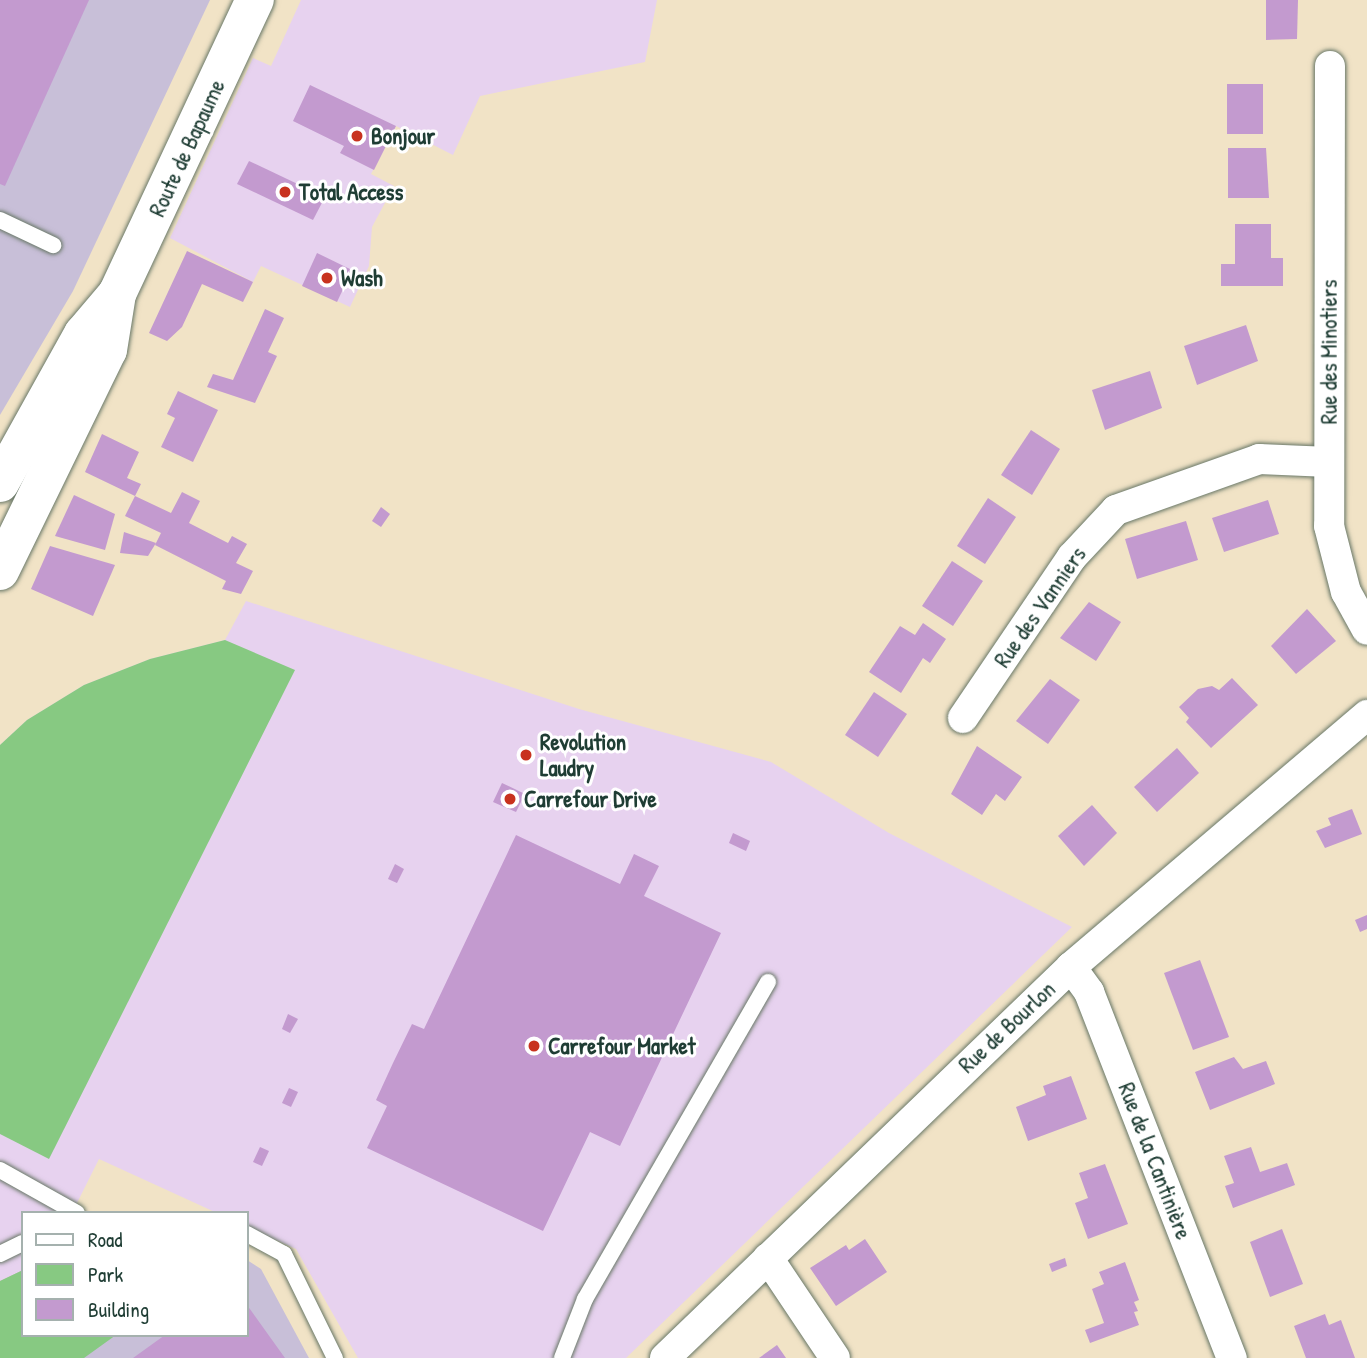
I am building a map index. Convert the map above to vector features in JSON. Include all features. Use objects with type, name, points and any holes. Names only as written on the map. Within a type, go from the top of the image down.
[{"type":"main road","name":"Route de Bapaume","points":[[117,294],[255,0]]},
{"type":"main road","points":[[0,483],[83,334],[117,294]]},
{"type":"main road","points":[[0,571],[108,350],[117,294]]},
{"type":"street","name":"Rue des Minotiers","points":[[1330,66],[1329,526],[1346,592],[1367,630]]},
{"type":"street","name":"Rue des Vanniers","points":[[963,718],[1072,557],[1116,510],[1259,459],[1329,461]]},
{"type":"street","name":"Rue de Bourlon","points":[[665,1358],[1071,967],[1367,715]]},
{"type":"street","name":"Rue de la Cantinière","points":[[1071,967],[1089,992],[1232,1358]]},
{"type":"street","points":[[768,1258],[835,1358]]},
{"type":"lane","points":[[0,220],[53,245]]},
{"type":"lane","points":[[562,1358],[585,1298],[768,982]]},
{"type":"lane","points":[[0,1170],[72,1211]]},
{"type":"lane","points":[[248,1235],[284,1254],[335,1358]]},
{"type":"lane","points":[[0,1254],[21,1244]]},
{"type":"shaded area","points":[[0,0],[210,0],[73,291],[0,415]]},
{"type":"shaded area","points":[[301,0],[657,0],[645,62],[480,96],[453,155],[396,126],[371,174],[394,186],[372,227],[369,266],[350,307],[261,266],[253,282],[170,238],[253,58],[271,66]]},
{"type":"shaded area","points":[[246,601],[579,709],[771,762],[889,833],[1072,927],[626,1358],[358,1358],[296,1249],[248,1227],[248,1211],[213,1211],[99,1159],[73,1211],[21,1211],[21,1271],[0,1281],[0,745],[27,720],[84,685],[150,659],[225,640]]},
{"type":"shaded area","points":[[248,1261],[261,1269],[309,1358],[0,1358],[0,1281],[21,1271],[21,1337],[248,1337]]},
{"type":"green space","points":[[225,640],[295,670],[49,1159],[0,1134],[0,745],[27,720],[84,685],[150,659]]},
{"type":"green space","points":[[21,1271],[21,1337],[113,1337],[84,1358],[0,1358],[0,1281]]},
{"type":"building","points":[[0,0],[89,0],[5,186],[0,184]]},
{"type":"building","points":[[1266,0],[1298,0],[1297,39],[1266,40]]},
{"type":"building","points":[[1227,84],[1263,84],[1263,134],[1227,134]]},
{"type":"building","name":"Bonjour","points":[[310,85],[396,126],[374,170],[340,153],[344,146],[293,121]]},
{"type":"building","points":[[1228,148],[1266,148],[1269,198],[1228,198]]},
{"type":"building","points":[[249,161],[325,197],[313,220],[237,184]]},
{"type":"building","points":[[1235,224],[1271,224],[1271,258],[1283,258],[1283,286],[1221,286],[1221,264],[1235,264]]},
{"type":"building","points":[[187,251],[253,282],[243,302],[202,284],[182,327],[167,341],[149,333]]},
{"type":"building","name":"Wash","points":[[317,253],[352,270],[337,302],[302,286]]},
{"type":"building","points":[[265,309],[284,318],[268,352],[277,356],[255,403],[207,387],[213,374],[233,380]]},
{"type":"building","points":[[1246,325],[1258,361],[1197,385],[1184,346]]},
{"type":"building","points":[[1150,371],[1162,408],[1105,430],[1092,390]]},
{"type":"building","points":[[178,391],[218,410],[193,462],[161,447],[175,418],[167,414]]},
{"type":"building","points":[[1031,430],[1060,449],[1032,495],[1001,475]]},
{"type":"building","points":[[102,434],[139,452],[127,478],[141,484],[135,496],[85,472]]},
{"type":"building","points":[[182,492],[200,501],[189,523],[228,543],[232,536],[247,544],[236,563],[253,571],[241,594],[222,589],[226,581],[155,545],[161,533],[125,516],[135,496],[171,513]]},
{"type":"building","points":[[74,495],[115,514],[105,550],[55,536]]},
{"type":"building","points":[[988,498],[1016,517],[985,564],[957,546]]},
{"type":"building","points":[[1268,500],[1279,534],[1224,552],[1212,518]]},
{"type":"building","points":[[381,507],[390,514],[381,527],[372,521]]},
{"type":"building","points":[[1186,521],[1198,560],[1137,579],[1125,539]]},
{"type":"building","points":[[124,532],[156,543],[148,556],[120,553]]},
{"type":"building","points":[[50,546],[115,565],[93,616],[31,589]]},
{"type":"building","points":[[952,561],[983,581],[953,626],[922,606]]},
{"type":"building","points":[[1089,602],[1121,622],[1096,661],[1060,638]]},
{"type":"building","points":[[1307,609],[1336,641],[1296,674],[1271,646]]},
{"type":"building","points":[[923,623],[946,639],[930,663],[923,658],[901,693],[869,672],[900,626],[915,635]]},
{"type":"building","points":[[1232,678],[1258,705],[1211,748],[1186,722],[1189,718],[1179,707],[1198,689],[1212,686],[1219,690]]},
{"type":"building","points":[[1050,679],[1080,700],[1048,744],[1016,721]]},
{"type":"building","points":[[874,692],[907,714],[878,757],[845,735]]},
{"type":"building","points":[[977,746],[1022,777],[1005,801],[996,794],[982,815],[951,794]]},
{"type":"building","points":[[1177,748],[1199,773],[1157,812],[1134,787]]},
{"type":"building","points":[[502,783],[525,794],[516,812],[493,802]]},
{"type":"building","points":[[1092,805],[1117,833],[1084,866],[1058,836]]},
{"type":"building","points":[[1352,809],[1362,834],[1325,848],[1316,831],[1331,825],[1328,818]]},
{"type":"building","points":[[733,833],[750,841],[746,851],[729,843]]},
{"type":"building","name":"Carrefour Market","points":[[516,835],[620,884],[634,854],[659,866],[644,896],[721,933],[620,1146],[590,1132],[543,1231],[367,1148],[387,1106],[376,1100],[393,1063],[412,1024],[424,1029]]},
{"type":"building","points":[[395,864],[404,869],[397,883],[388,879]]},
{"type":"building","points":[[1367,915],[1367,929],[1360,932],[1355,920]]},
{"type":"building","points":[[1200,960],[1229,1037],[1193,1050],[1164,973]]},
{"type":"building","points":[[288,1014],[298,1019],[290,1033],[282,1029]]},
{"type":"building","points":[[1234,1057],[1243,1069],[1266,1061],[1275,1084],[1210,1110],[1195,1072]]},
{"type":"building","points":[[1071,1076],[1087,1119],[1028,1141],[1016,1107],[1046,1095],[1043,1086]]},
{"type":"building","points":[[289,1088],[298,1092],[291,1107],[282,1103]]},
{"type":"building","points":[[260,1147],[269,1151],[262,1166],[253,1162]]},
{"type":"building","points":[[1251,1147],[1260,1172],[1287,1163],[1295,1185],[1233,1208],[1225,1186],[1234,1183],[1224,1156]]},
{"type":"building","points":[[1105,1164],[1128,1224],[1088,1239],[1075,1203],[1088,1198],[1079,1173]]},
{"type":"building","points":[[1282,1229],[1303,1284],[1270,1297],[1250,1242]]},
{"type":"building","points":[[865,1239],[887,1272],[836,1306],[810,1268],[846,1245],[849,1250]]},
{"type":"building","points":[[1065,1258],[1067,1266],[1052,1272],[1049,1264]]},
{"type":"building","points":[[1125,1262],[1139,1300],[1134,1302],[1138,1311],[1134,1312],[1139,1325],[1090,1343],[1085,1330],[1104,1323],[1092,1289],[1104,1284],[1099,1272]]},
{"type":"building","points":[[248,1306],[285,1358],[133,1358],[162,1337],[248,1337]]},
{"type":"building","points":[[1325,1314],[1329,1325],[1341,1320],[1355,1358],[1306,1358],[1294,1326]]},
{"type":"building","points":[[777,1345],[786,1358],[759,1358]]},
{"type":"place","name":"Bonjour","points":[[357,136]]},
{"type":"place","name":"Total Access","points":[[285,192]]},
{"type":"place","name":"Wash","points":[[327,278]]},
{"type":"place","name":"Revolution Laudry","points":[[526,755]]},
{"type":"place","name":"Carrefour Drive","points":[[510,799]]},
{"type":"place","name":"Carrefour Market","points":[[534,1046]]}]
